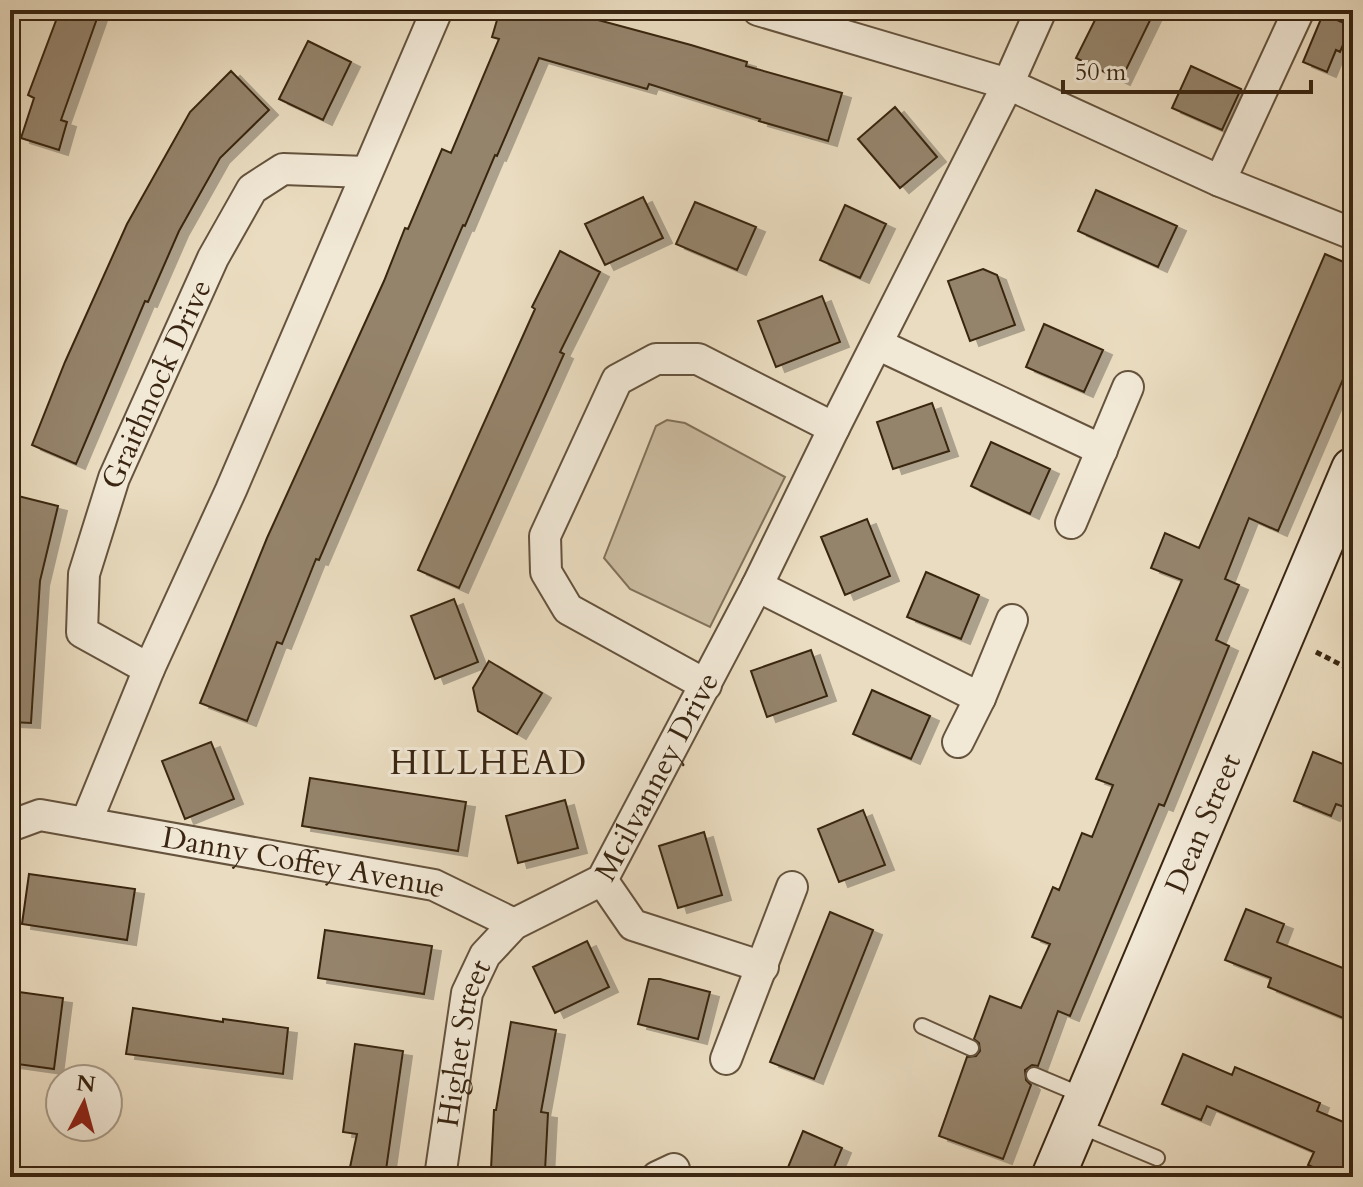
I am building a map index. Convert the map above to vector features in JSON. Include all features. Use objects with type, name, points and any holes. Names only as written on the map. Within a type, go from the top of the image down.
[{"type":"main road","name":"Dean Street","points":[[1053,1177],[1353,469]]},
{"type":"street","points":[[86,823],[149,669],[231,490],[437,10]]},
{"type":"street","points":[[758,10],[1008,84],[1220,181],[1353,234]]},
{"type":"street","name":"Mcilvanney Drive","points":[[514,924],[602,880],[757,586],[1008,84],[1041,10]]},
{"type":"street","points":[[1220,181],[1299,10]]},
{"type":"street","name":"Graithnock Drive","points":[[149,669],[82,632],[84,574],[114,478],[213,258],[252,189],[283,169],[366,172]]},
{"type":"street","points":[[877,344],[1102,450]]},
{"type":"street","points":[[706,685],[568,609],[546,572],[545,536],[617,380],[656,359],[698,359],[834,428]]},
{"type":"street","points":[[1071,523],[1128,387]]},
{"type":"street","points":[[757,586],[980,698]]},
{"type":"street","points":[[958,742],[1012,620]]},
{"type":"street","name":"Danny Coffey Avenue","points":[[10,826],[40,815],[434,885],[514,924]]},
{"type":"street","points":[[602,880],[633,925],[763,967]]},
{"type":"street","points":[[726,1059],[792,887]]},
{"type":"street","name":"Highet Street","points":[[440,1177],[467,993],[485,955],[514,924]]},
{"type":"lane","points":[[922,1026],[971,1048]]},
{"type":"lane","points":[[1034,1075],[1082,1111],[1157,1158]]},
{"type":"shaded area","points":[[667,420],[685,423],[785,477],[710,627],[630,589],[604,558],[656,426]]},
{"type":"building","points":[[60,10],[100,10],[61,120],[67,122],[59,150],[21,138],[34,98],[28,95]]},
{"type":"building","points":[[500,10],[561,10],[691,45],[747,62],[746,66],[842,93],[828,141],[649,84],[647,89],[539,58],[463,225],[319,560],[316,559],[282,644],[277,642],[247,721],[200,703],[267,538],[405,228],[408,229],[442,149],[451,153],[499,39],[492,37]]},
{"type":"building","points":[[1100,10],[1155,10],[1121,80],[1076,58]]},
{"type":"building","points":[[1323,14],[1351,26],[1327,72],[1303,62]]},
{"type":"building","points":[[308,41],[351,62],[323,120],[279,99]]},
{"type":"building","points":[[1191,66],[1241,89],[1222,130],[1172,108]]},
{"type":"building","points":[[231,71],[269,110],[220,158],[179,231],[148,302],[145,301],[76,464],[32,445],[65,362],[127,224],[190,112]]},
{"type":"building","points":[[895,107],[937,157],[900,188],[858,139]]},
{"type":"building","points":[[1096,190],[1177,226],[1158,267],[1078,231]]},
{"type":"building","points":[[643,197],[663,238],[605,265],[585,224]]},
{"type":"building","points":[[695,202],[756,227],[737,270],[676,244]]},
{"type":"building","points":[[845,205],[886,224],[860,278],[820,260]]},
{"type":"building","points":[[560,251],[600,272],[560,352],[564,354],[459,588],[418,570],[535,309],[532,307]]},
{"type":"building","points":[[1325,254],[1353,266],[1353,356],[1278,531],[1249,518],[1225,579],[1239,585],[1216,640],[1229,646],[1164,806],[1159,804],[1070,1016],[1058,1011],[1038,1066],[1032,1065],[1025,1070],[1026,1080],[1031,1085],[1003,1159],[939,1136],[967,1057],[976,1056],[980,1051],[979,1043],[974,1039],[990,996],[1021,1008],[1050,944],[1032,937],[1053,887],[1059,890],[1082,833],[1092,837],[1113,785],[1096,779],[1182,580],[1151,568],[1165,533],[1199,548]]},
{"type":"building","points":[[983,269],[997,275],[1015,325],[970,341],[948,281]]},
{"type":"building","points":[[822,296],[840,342],[776,367],[758,321]]},
{"type":"building","points":[[1044,324],[1103,350],[1084,392],[1026,367]]},
{"type":"building","points":[[932,403],[949,451],[893,469],[877,422]]},
{"type":"building","points":[[991,442],[1050,469],[1030,514],[971,486]]},
{"type":"building","points":[[10,494],[58,506],[40,581],[31,723],[10,722]]},
{"type":"building","points":[[867,519],[890,576],[845,595],[821,537]]},
{"type":"building","points":[[926,572],[979,595],[961,639],[907,617]]},
{"type":"building","points":[[454,599],[478,662],[435,679],[411,616]]},
{"type":"building","points":[[811,650],[827,696],[767,717],[751,671]]},
{"type":"building","points":[[489,661],[542,693],[517,734],[478,711],[473,688]]},
{"type":"building","points":[[872,690],[930,716],[911,759],[853,734]]},
{"type":"building","points":[[211,742],[234,799],[185,819],[162,761]]},
{"type":"building","points":[[1313,752],[1353,768],[1353,810],[1336,804],[1331,816],[1294,801]]},
{"type":"building","points":[[310,778],[466,802],[458,851],[302,826]]},
{"type":"building","points":[[565,800],[578,848],[518,863],[506,816]]},
{"type":"building","points":[[863,810],[885,865],[839,882],[818,829]]},
{"type":"building","points":[[704,832],[722,895],[678,908],[659,846]]},
{"type":"building","points":[[29,874],[135,889],[127,940],[22,924]]},
{"type":"building","points":[[1246,909],[1284,924],[1277,942],[1353,972],[1353,1022],[1268,987],[1271,978],[1225,960]]},
{"type":"building","points":[[830,912],[873,930],[814,1079],[770,1062]]},
{"type":"building","points":[[325,930],[432,946],[424,994],[318,978]]},
{"type":"building","points":[[587,941],[609,987],[555,1013],[533,967]]},
{"type":"building","points":[[649,979],[710,992],[698,1039],[638,1024]]},
{"type":"building","points":[[19,992],[63,998],[55,1063],[44,1063],[44,1068],[10,1063]]},
{"type":"building","points":[[133,1008],[288,1028],[283,1074],[126,1054]]},
{"type":"building","points":[[511,1022],[556,1030],[541,1112],[548,1113],[545,1171],[491,1169],[494,1110]]},
{"type":"building","points":[[355,1044],[403,1051],[385,1177],[348,1177],[357,1134],[343,1132]]},
{"type":"building","points":[[1183,1054],[1232,1075],[1235,1067],[1320,1103],[1317,1111],[1353,1126],[1353,1160],[1346,1177],[1336,1177],[1308,1165],[1314,1152],[1207,1106],[1201,1120],[1162,1104]]},
{"type":"building","points":[[803,1131],[842,1148],[830,1177],[784,1177]]},
{"type":"district","name":"HILLHEAD","points":[[489,763]]}]
